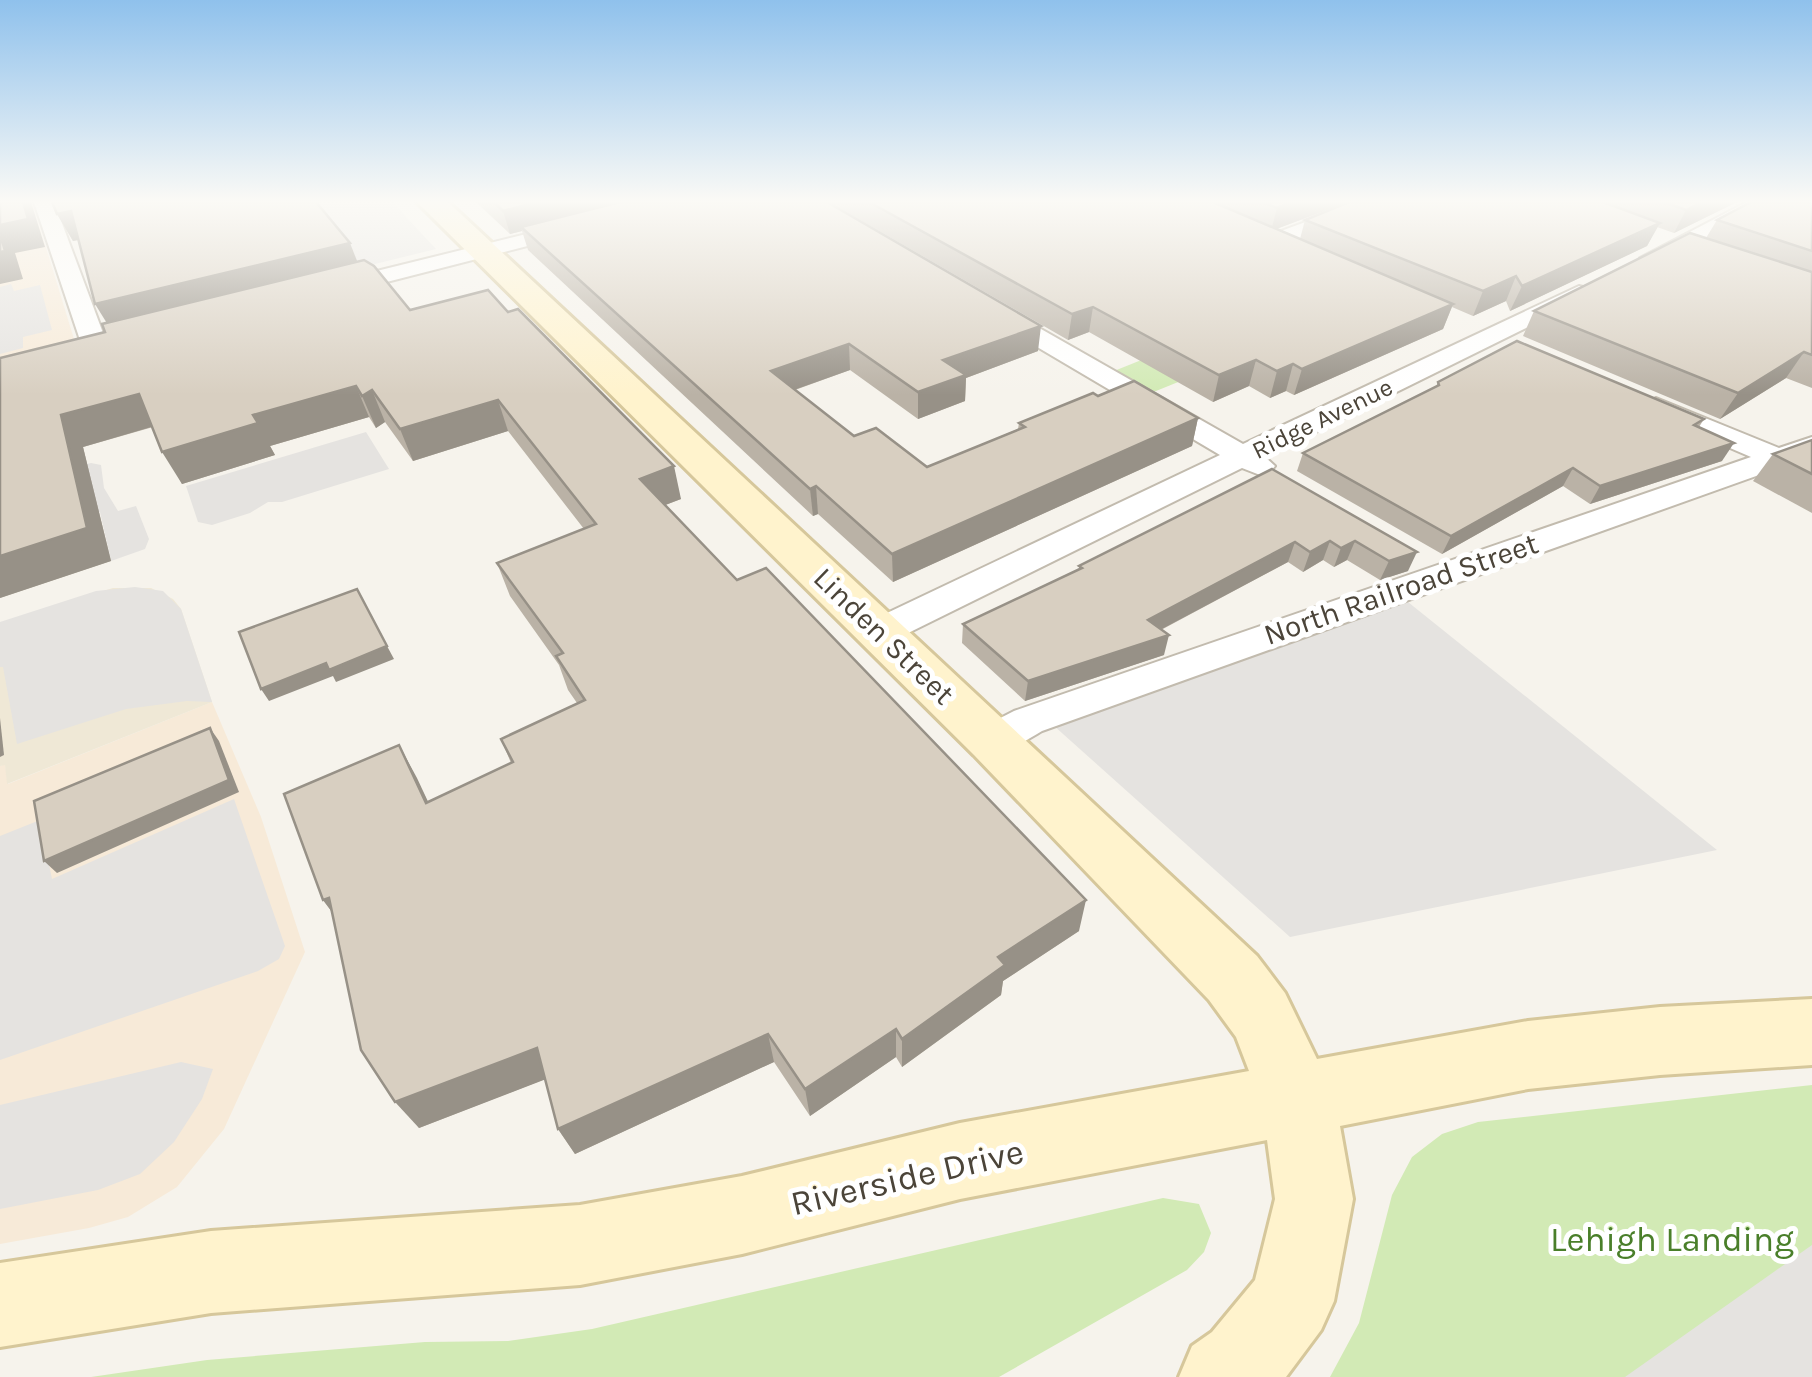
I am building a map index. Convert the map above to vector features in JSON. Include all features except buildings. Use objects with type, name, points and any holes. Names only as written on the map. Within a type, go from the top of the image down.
[{"type":"main road","name":"Linden Street","points":[[497,266],[992,740],[1233,978],[1260,1016],[1298,1099],[1314,1200],[1292,1301],[1243,1363],[1222,1377]]},
{"type":"main road","name":"Riverside Drive","points":[[0,1304],[211,1272],[580,1245],[742,1214],[960,1161],[1528,1055],[1660,1041],[1812,1032]]},
{"type":"street","points":[[66,266],[95,349]]},
{"type":"street","points":[[310,295],[425,266]]},
{"type":"street","points":[[1627,269],[1633,266]]},
{"type":"street","name":"Ridge Avenue","points":[[879,632],[1593,286]]},
{"type":"street","points":[[975,301],[1290,484]]},
{"type":"street","points":[[1460,324],[1518,348]]},
{"type":"street","points":[[1622,392],[1778,458]]},
{"type":"street","name":"North Railroad Street","points":[[992,740],[1028,720],[1812,446]]},
{"type":"street","points":[[1409,554],[1443,573]]},
{"type":"shaded area","points":[[0,266],[52,266],[74,339],[67,345],[0,364]]},
{"type":"shaded area","points":[[276,266],[366,266],[265,291]]},
{"type":"shaded area","points":[[11,284],[14,291],[40,285],[52,330],[23,337],[23,348],[0,354],[0,287]]},
{"type":"shaded area","points":[[366,432],[389,469],[282,502],[268,502],[250,513],[212,525],[198,522],[186,486]]},
{"type":"shaded area","points":[[83,465],[101,465],[104,488],[118,511],[136,506],[149,539],[145,549],[111,561],[100,512],[36,531]]},
{"type":"shaded area","points":[[135,587],[163,591],[181,609],[212,702],[187,701],[126,709],[17,744],[0,667],[0,622],[96,591]]},
{"type":"shaded area","points":[[113,588],[151,588],[173,599],[181,609],[212,702],[7,784],[5,765],[0,766],[0,623]]},
{"type":"shaded area","points":[[1403,598],[1717,850],[1290,937],[1053,725]]},
{"type":"shaded area","points":[[212,702],[261,817],[305,952],[224,1129],[177,1187],[128,1217],[0,1244],[0,766],[5,764],[8,784]]},
{"type":"shaded area","points":[[234,799],[285,946],[279,959],[258,971],[0,1060],[0,836],[40,820],[52,879]]},
{"type":"shaded area","points":[[181,1062],[213,1069],[202,1099],[174,1142],[140,1174],[98,1190],[0,1209],[0,1105]]},
{"type":"shaded area","points":[[1812,1245],[1812,1377],[1625,1377]]},
{"type":"green space","points":[[1226,326],[1265,347],[1151,393],[1114,371]]},
{"type":"green space","name":"Lehigh Landing","points":[[1812,1085],[1812,1377],[1330,1377],[1359,1323],[1392,1195],[1412,1157],[1442,1134],[1478,1122]]},
{"type":"green space","points":[[1163,1198],[1199,1204],[1211,1233],[1204,1252],[1187,1270],[999,1377],[91,1377],[207,1360],[425,1342],[508,1341],[592,1329]]}]
